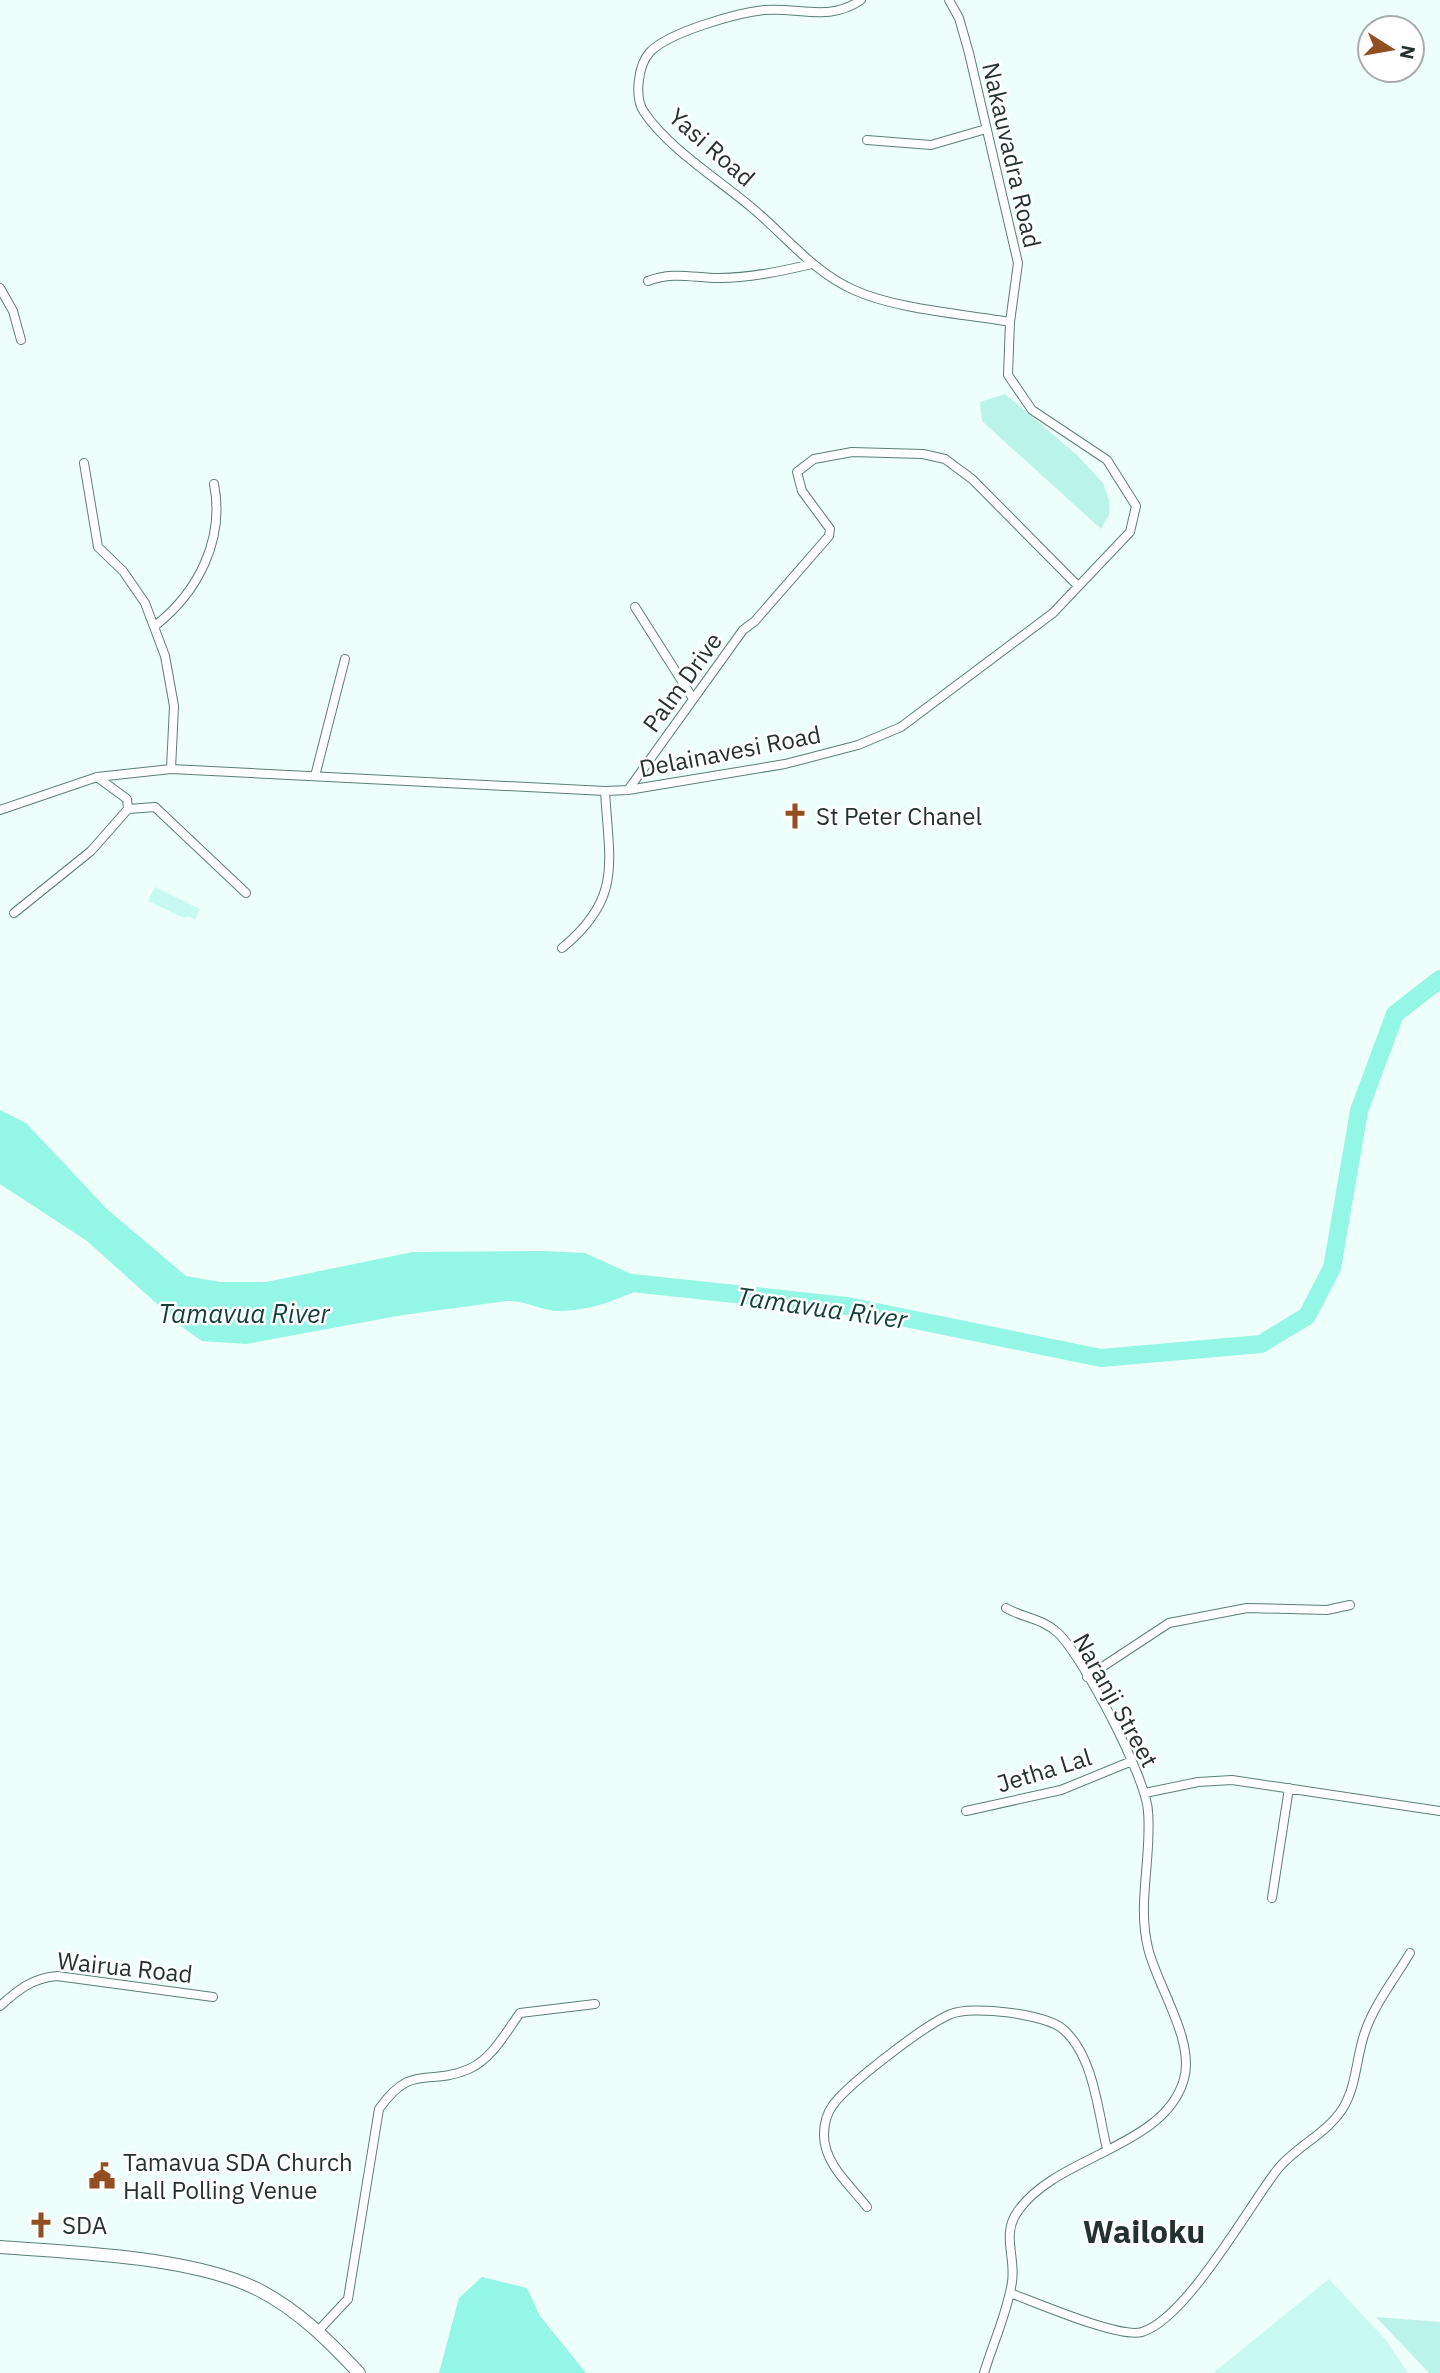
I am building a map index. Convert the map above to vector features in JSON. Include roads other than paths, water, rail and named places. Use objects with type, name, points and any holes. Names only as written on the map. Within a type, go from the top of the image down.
[{"type":"main road","points":[[0,2247],[156,2262],[221,2276],[257,2289],[318,2331],[359,2373]]},
{"type":"street","name":"Yasi Road","points":[[861,0],[845,11],[765,10],[673,37],[652,50],[645,59],[640,73],[642,110],[812,264],[855,291],[887,301],[1010,321]]},
{"type":"street","name":"Nakauvadra Road","points":[[949,0],[959,18],[1018,263],[1010,321]]},
{"type":"street","points":[[867,140],[931,145],[986,129]]},
{"type":"street","points":[[648,281],[677,274],[719,278],[758,274],[812,264]]},
{"type":"street","points":[[0,288],[13,312],[22,340]]},
{"type":"street","name":"Delainavesi Road","points":[[0,810],[97,777],[171,769],[628,790],[785,764],[858,745],[901,727],[1053,613],[1130,532],[1136,506],[1107,460],[1032,410],[1008,375],[1010,321]]},
{"type":"street","name":"Palm Drive","points":[[628,790],[692,697],[743,630],[755,621],[829,536],[830,529],[802,491],[797,472],[814,459],[852,452],[923,454],[946,459],[972,479],[1078,586]]},
{"type":"street","points":[[84,463],[98,547],[123,571],[156,625],[173,694],[171,769]]},
{"type":"street","points":[[156,625],[183,602],[202,570],[216,513],[214,484]]},
{"type":"street","points":[[635,607],[692,697]]},
{"type":"street","points":[[315,776],[345,659]]},
{"type":"street","points":[[97,777],[127,799],[128,809]]},
{"type":"street","points":[[562,948],[583,930],[603,902],[609,882],[605,791]]},
{"type":"street","points":[[14,913],[92,851],[128,809],[155,807],[246,892]]},
{"type":"street","points":[[1087,1677],[1169,1623],[1247,1608],[1327,1611],[1350,1605]]},
{"type":"street","name":"Naranji Street","points":[[984,2373],[1010,2293],[1013,2263],[1008,2240],[1017,2212],[1028,2198],[1051,2180],[1144,2129],[1171,2105],[1185,2078],[1184,2052],[1174,2013],[1147,1947],[1144,1892],[1148,1811],[1145,1793],[1132,1761],[1087,1677],[1057,1632],[1034,1617],[1006,1608]]},
{"type":"street","name":"Jetha Lal","points":[[966,1811],[1061,1790],[1132,1761]]},
{"type":"street","points":[[1145,1793],[1212,1781],[1289,1788],[1440,1811]]},
{"type":"street","points":[[1272,1898],[1289,1788]]},
{"type":"street","points":[[1010,2293],[1118,2331],[1140,2333],[1159,2323],[1189,2293],[1278,2168],[1332,2122],[1341,2111],[1349,2096],[1364,2033],[1410,1954]]},
{"type":"street","name":"Wairua Road","points":[[0,2006],[23,1986],[39,1978],[57,1976],[213,1997]]},
{"type":"street","points":[[318,2331],[348,2299],[379,2109],[387,2098],[400,2084],[471,2068],[495,2048],[520,2012],[595,2004]]},
{"type":"street","points":[[867,2207],[835,2168],[826,2150],[825,2126],[832,2106],[847,2090],[920,2034],[958,2012],[987,2010],[1037,2018],[1065,2030],[1086,2064],[1107,2149]]},
{"type":"water","name":"Tamavua River","points":[[0,1110],[26,1123],[108,1210],[186,1276],[220,1282],[266,1282],[413,1252],[543,1251],[585,1253],[653,1284],[584,1309],[553,1311],[507,1301],[403,1315],[246,1344],[202,1341],[87,1241],[0,1184]]},
{"type":"water","points":[[482,2277],[527,2288],[540,2316],[586,2373],[439,2373],[459,2298]]},
{"type":"waterway","name":"Tamavua River","points":[[632,1283],[847,1306],[1101,1358],[1261,1344],[1307,1316],[1332,1268],[1359,1111],[1395,1014],[1440,979]]},
{"type":"place","name":"St Peter Chanel","points":[[795,816]]},
{"type":"place","name":"Tamavua SDA Church Hall Polling Venue","points":[[102,2176]]},
{"type":"place","name":"SDA","points":[[41,2225]]},
{"type":"district","name":"Wailoku","points":[[1144,2231]]}]
